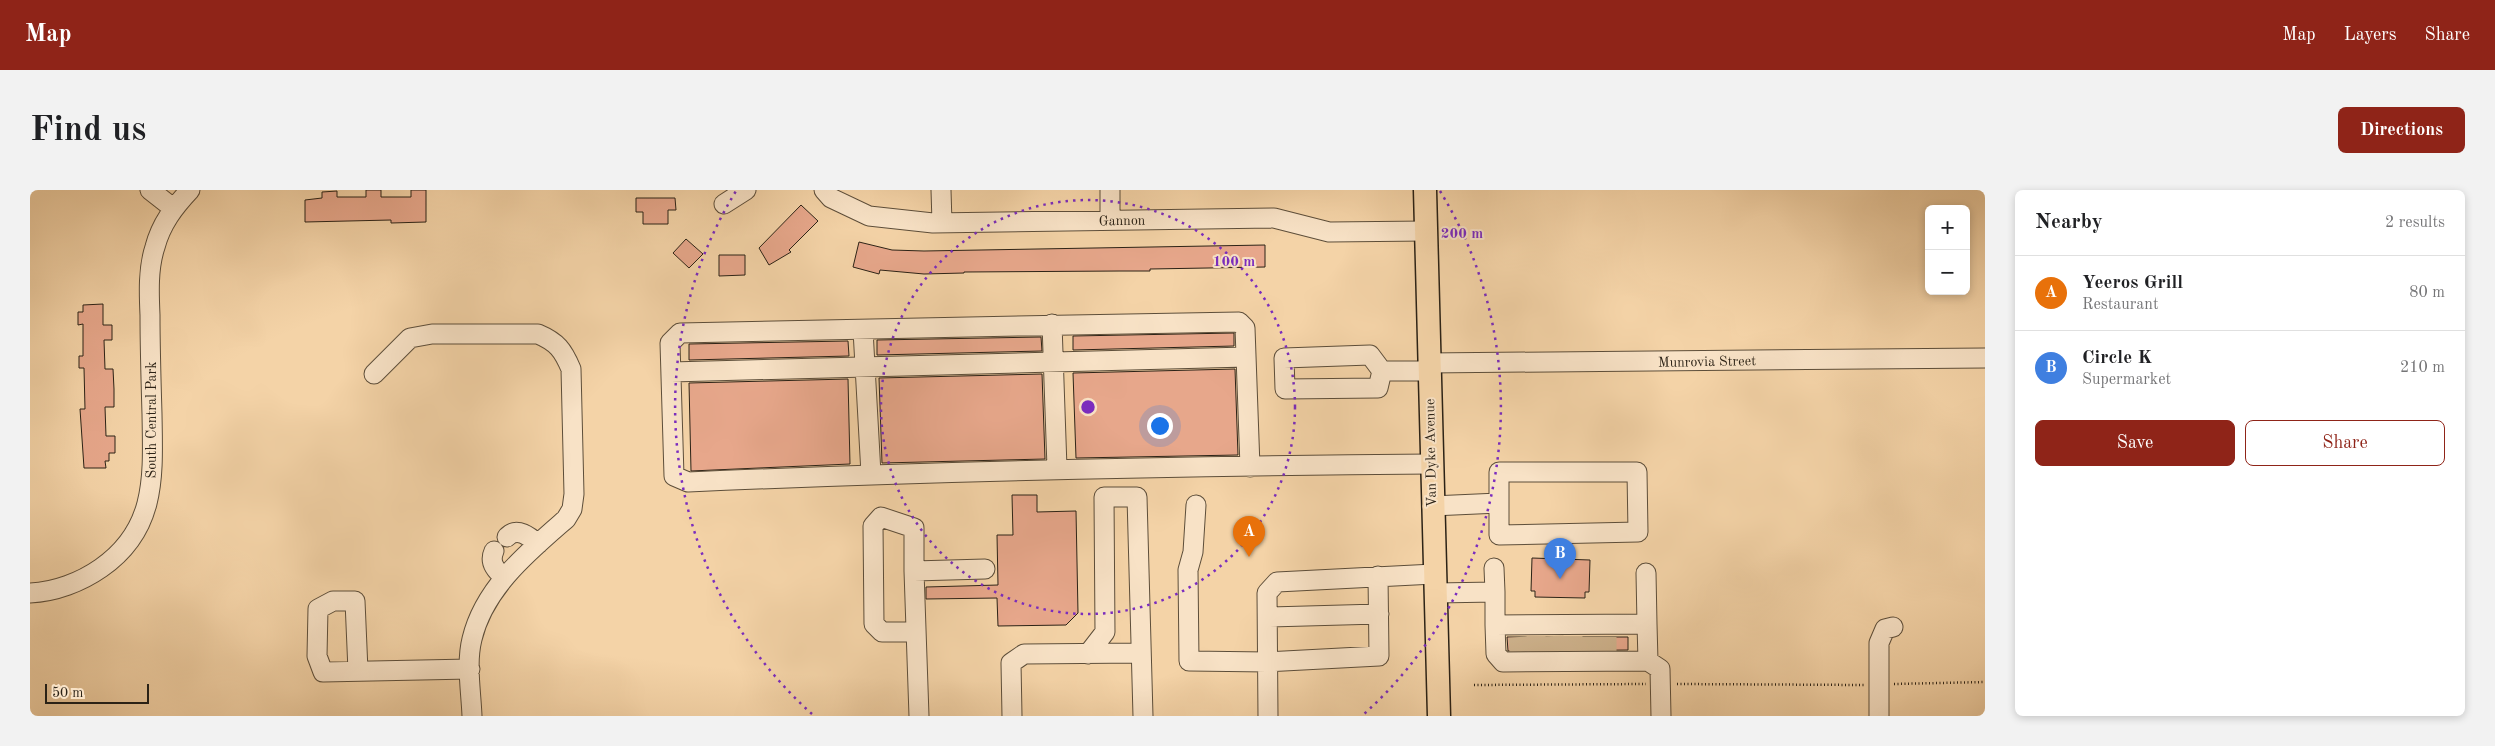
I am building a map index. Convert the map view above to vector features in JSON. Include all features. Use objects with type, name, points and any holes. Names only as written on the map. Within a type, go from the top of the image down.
[{"type":"main road","name":"Van Dyke Avenue","points":[[1425,190],[1428,367],[1439,716]]},
{"type":"street","points":[[150,190],[173,208]]},
{"type":"street","name":"South Central Park","points":[[30,593],[64,587],[88,577],[110,562],[139,527],[146,509],[153,474],[151,262],[155,244],[173,208],[190,190]]},
{"type":"street","points":[[724,204],[746,190]]},
{"type":"street","name":"Gannon","points":[[824,190],[831,198],[869,216],[942,223],[1274,218],[1329,232],[1426,231]]},
{"type":"street","points":[[941,190],[942,223]]},
{"type":"street","points":[[1110,190],[1110,220]]},
{"type":"street","points":[[1250,467],[1245,328],[1239,322],[1052,324],[680,333],[670,343],[674,476],[688,482],[1057,468],[1250,467],[1431,464]]},
{"type":"street","points":[[1052,324],[1057,468]]},
{"type":"street","points":[[863,330],[871,474]]},
{"type":"street","points":[[374,374],[410,338],[425,335],[538,334],[553,340],[565,355],[571,369],[574,494],[572,509],[566,519],[504,577],[479,617],[472,639],[470,670],[472,716]]},
{"type":"street","points":[[1370,355],[1375,358],[1382,371],[1378,388],[1285,389],[1284,358],[1370,355]]},
{"type":"street","points":[[671,372],[1246,357]]},
{"type":"street","name":"Munrovia Street","points":[[1382,371],[1428,367],[1985,358]]},
{"type":"street","points":[[1498,472],[1637,472],[1638,532],[1499,535],[1498,503],[1498,472]]},
{"type":"street","points":[[1088,654],[1104,632],[1104,497],[1137,497],[1142,716]]},
{"type":"street","points":[[1432,506],[1498,503]]},
{"type":"street","points":[[1196,505],[1193,552],[1188,570],[1188,661],[1267,662],[1379,656],[1378,576]]},
{"type":"street","points":[[915,632],[882,632],[874,624],[873,526],[881,517],[914,528],[915,632],[919,716]]},
{"type":"street","points":[[504,577],[496,571],[492,556],[510,534],[527,534],[538,544]]},
{"type":"street","points":[[1494,568],[1496,654],[1503,662],[1563,644],[1647,624]]},
{"type":"street","points":[[914,571],[985,569]]},
{"type":"street","points":[[1646,573],[1648,661]]},
{"type":"street","points":[[1268,716],[1268,593],[1277,582],[1378,576],[1495,592]]},
{"type":"street","points":[[1268,617],[1379,614]]},
{"type":"street","points":[[1496,625],[1563,644],[1648,661],[1660,669],[1661,716]]},
{"type":"street","points":[[1879,716],[1879,643],[1885,629],[1893,627]]},
{"type":"street","points":[[1012,716],[1011,663],[1024,654],[1140,653]]},
{"type":"street","points":[[358,671],[470,670]]},
{"type":"path","points":[[1474,685],[1879,685],[1985,682]]},
{"type":"building","points":[[366,190],[381,190],[381,197],[411,197],[411,190],[426,190],[426,222],[391,223],[391,220],[305,222],[305,200],[322,198],[322,192],[337,191],[337,197],[366,197]]},
{"type":"building","points":[[636,198],[675,198],[676,210],[668,210],[668,224],[643,224],[643,212],[636,212]]},
{"type":"building","points":[[801,205],[818,221],[789,250],[791,252],[769,265],[759,248]]},
{"type":"building","points":[[686,239],[703,254],[689,268],[673,253]]},
{"type":"building","points":[[859,242],[892,250],[924,251],[1265,245],[1265,267],[1150,269],[1150,271],[924,274],[880,270],[879,274],[853,267]]},
{"type":"building","points":[[719,255],[745,255],[745,275],[719,276]]},
{"type":"building","points":[[103,304],[103,325],[112,325],[112,340],[104,340],[105,369],[113,369],[114,389],[114,407],[105,407],[106,436],[115,436],[115,453],[109,453],[109,461],[105,461],[106,468],[84,468],[80,409],[85,409],[84,368],[79,368],[79,356],[83,356],[83,324],[78,325],[78,312],[83,312],[83,305]]},
{"type":"building","points":[[1234,333],[1234,346],[1073,350],[1073,336]]},
{"type":"building","points":[[1041,337],[1042,351],[877,355],[877,340]]},
{"type":"building","points":[[848,341],[849,356],[689,360],[689,344]]},
{"type":"building","points":[[1235,369],[1238,455],[1076,458],[1073,373]]},
{"type":"building","points":[[1042,374],[1045,459],[882,463],[879,378]]},
{"type":"building","points":[[848,379],[850,464],[691,471],[689,383]]},
{"type":"building","points":[[1012,495],[1037,495],[1037,512],[1076,511],[1078,613],[1066,625],[998,626],[997,598],[926,599],[926,587],[998,585],[997,535],[1013,535]]},
{"type":"building","points":[[1532,558],[1590,560],[1589,592],[1585,592],[1585,598],[1535,597],[1535,591],[1531,591]]},
{"type":"building","points":[[1507,637],[1628,637],[1628,650],[1508,651]]},
{"type":"tunnel","points":[[1536,636],[1536,652]]},
{"type":"tunnel","points":[[1554,636],[1555,652]]},
{"type":"tunnel","points":[[1573,636],[1573,652]]},
{"type":"tunnel","points":[[1518,637],[1519,652]]},
{"type":"tunnel","points":[[1590,637],[1590,652]]},
{"type":"tunnel","points":[[1607,637],[1607,652]]},
{"type":"place","name":"Yeeros Grill","points":[[1249,557]]},
{"type":"place","name":"Circle K","points":[[1560,579]]}]
